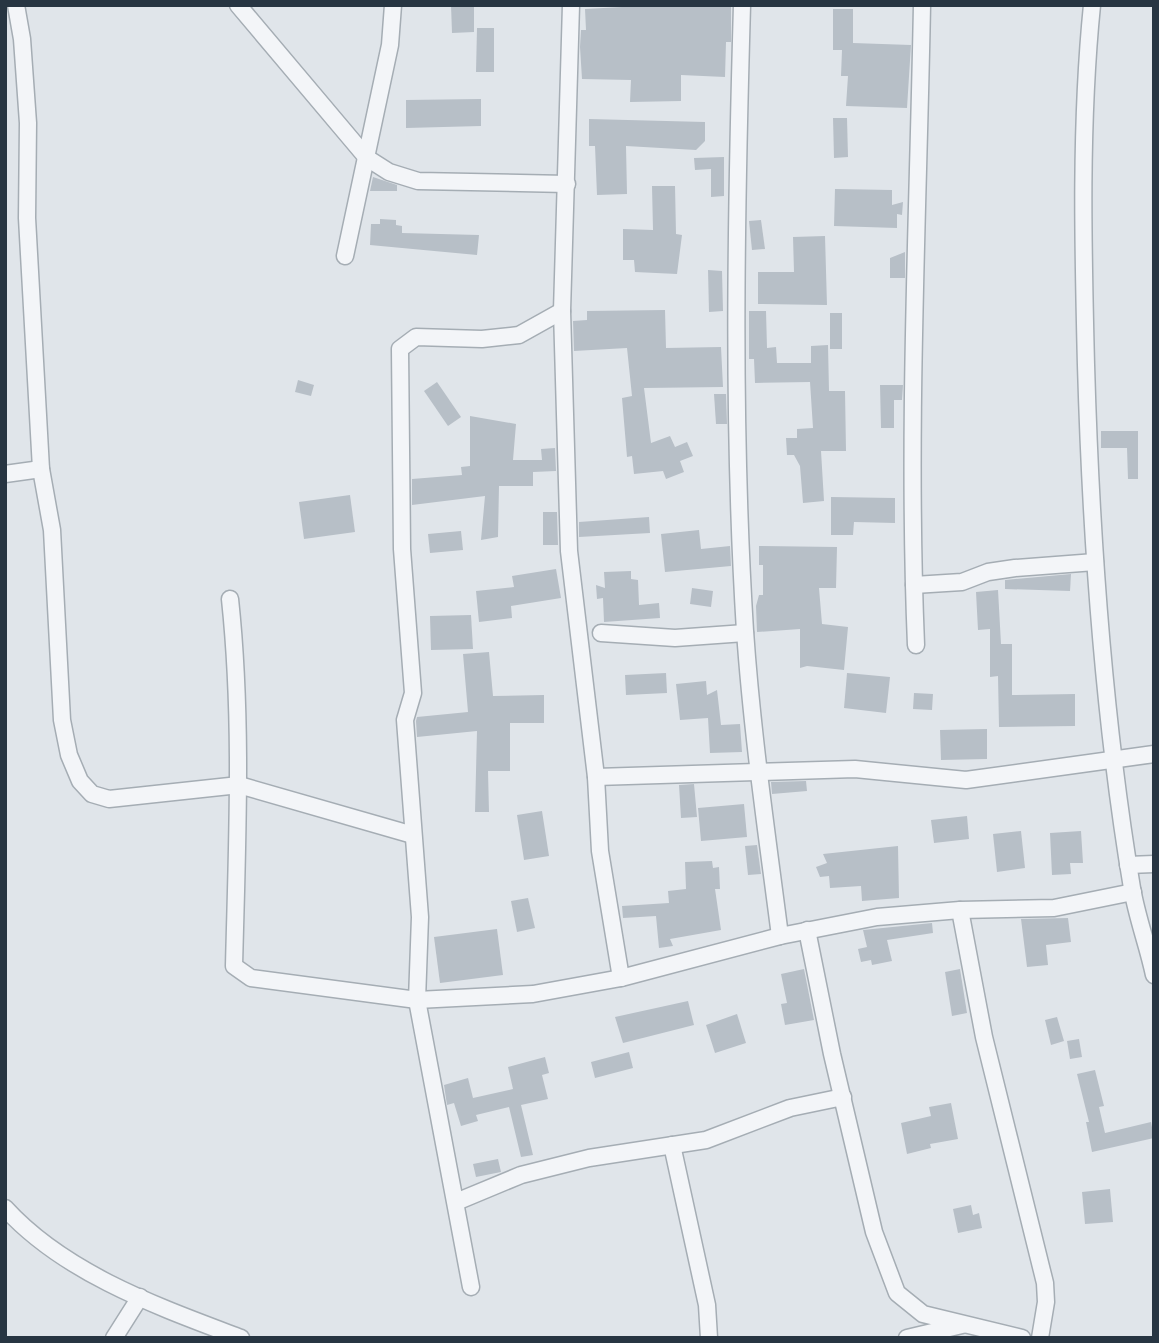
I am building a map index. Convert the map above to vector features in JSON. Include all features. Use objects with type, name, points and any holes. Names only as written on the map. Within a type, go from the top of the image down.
[{"type":"street","points":[[16,5],[22,39],[28,123],[27,218],[41,469],[52,530],[62,720],[69,755],[80,781],[92,794],[109,799],[239,785],[413,835]]},
{"type":"street","points":[[238,5],[367,158],[389,172],[418,181],[567,184]]},
{"type":"street","points":[[345,256],[390,45],[393,5]]},
{"type":"street","points":[[571,5],[562,312],[569,551],[596,777],[600,851],[621,978]]},
{"type":"street","points":[[742,5],[737,399],[746,633],[759,774],[780,936]]},
{"type":"street","points":[[916,645],[912,354],[922,5]]},
{"type":"street","points":[[1092,5],[1087,60],[1084,282],[1095,562],[1113,758],[1128,865],[1154,975]]},
{"type":"street","points":[[471,1287],[418,1000],[420,917],[405,720],[413,693],[402,549],[400,349],[416,337],[482,339],[519,335],[562,312]]},
{"type":"street","points":[[5,474],[41,469]]},
{"type":"street","points":[[914,585],[962,582],[988,572],[1016,568],[1095,562]]},
{"type":"street","points":[[230,599],[235,646],[239,785],[234,966],[251,978],[418,1000],[533,994],[621,978],[780,936],[877,917],[960,910],[1054,908],[1133,892]]},
{"type":"street","points":[[600,633],[675,638],[746,633]]},
{"type":"street","points":[[596,777],[855,769],[966,780],[1154,754]]},
{"type":"street","points":[[1128,865],[1154,864]]},
{"type":"street","points":[[960,910],[984,1037],[1045,1283],[1046,1302],[1040,1338]]},
{"type":"street","points":[[807,930],[874,1232],[897,1293],[923,1314],[1014,1337]]},
{"type":"street","points":[[456,1202],[521,1175],[589,1158],[706,1140],[790,1108],[843,1097]]},
{"type":"street","points":[[672,1145],[707,1305],[709,1338]]},
{"type":"street","points":[[5,1208],[28,1233],[88,1271],[140,1297],[241,1338]]},
{"type":"street","points":[[114,1338],[140,1297]]},
{"type":"street","points":[[907,1338],[964,1325]]},
{"type":"building","points":[[451,5],[474,5],[474,32],[452,33]]},
{"type":"building","points":[[731,5],[731,42],[726,42],[725,77],[681,75],[681,101],[630,102],[631,80],[582,79],[580,47],[581,30],[586,30],[585,9]]},
{"type":"building","points":[[833,9],[853,9],[853,43],[911,45],[907,108],[846,106],[848,76],[841,76],[842,50],[833,50]]},
{"type":"building","points":[[477,28],[494,28],[494,72],[476,72]]},
{"type":"building","points":[[481,99],[481,126],[406,128],[406,100]]},
{"type":"building","points":[[833,118],[847,118],[848,157],[834,158]]},
{"type":"building","points":[[589,119],[705,122],[705,141],[696,150],[626,146],[627,194],[597,195],[595,146],[589,146]]},
{"type":"building","points":[[724,157],[724,196],[711,197],[711,169],[695,170],[694,158]]},
{"type":"building","points":[[373,177],[397,185],[397,191],[370,191]]},
{"type":"building","points":[[652,186],[675,186],[676,234],[682,235],[677,274],[635,272],[634,260],[623,260],[623,229],[653,230]]},
{"type":"building","points":[[835,189],[892,190],[892,205],[903,202],[902,215],[897,214],[897,228],[834,226]]},
{"type":"building","points":[[380,219],[396,220],[396,225],[402,226],[402,233],[479,235],[477,255],[370,245],[371,224],[380,224]]},
{"type":"building","points":[[761,220],[765,249],[752,250],[749,221]]},
{"type":"building","points":[[825,236],[827,305],[758,304],[758,272],[794,272],[793,237]]},
{"type":"building","points":[[905,252],[905,278],[890,278],[890,258]]},
{"type":"building","points":[[708,270],[722,271],[723,311],[709,312]]},
{"type":"building","points":[[665,310],[666,348],[721,347],[723,387],[644,388],[651,443],[670,436],[675,447],[687,442],[693,456],[680,461],[684,472],[666,479],[663,471],[634,474],[632,456],[627,457],[622,398],[632,396],[627,348],[574,351],[573,321],[587,320],[587,311]]},
{"type":"building","points":[[749,311],[766,311],[767,348],[776,347],[777,363],[811,363],[811,346],[828,345],[829,391],[845,391],[846,451],[821,451],[824,501],[803,503],[800,466],[794,455],[787,455],[786,438],[797,438],[797,429],[813,428],[810,382],[755,383],[754,359],[749,359]]},
{"type":"building","points":[[830,313],[842,313],[842,349],[830,349]]},
{"type":"building","points":[[298,380],[314,385],[311,396],[295,392]]},
{"type":"building","points":[[437,382],[461,417],[448,426],[424,391]]},
{"type":"building","points":[[880,385],[903,385],[902,400],[894,400],[894,428],[881,428]]},
{"type":"building","points":[[714,394],[726,394],[727,424],[716,424]]},
{"type":"building","points":[[470,416],[516,424],[513,460],[542,460],[541,449],[555,448],[556,471],[533,472],[533,486],[499,486],[498,537],[481,540],[485,496],[412,505],[412,479],[462,475],[461,467],[470,466]]},
{"type":"building","points":[[1101,431],[1138,431],[1138,479],[1128,479],[1127,448],[1101,448]]},
{"type":"building","points":[[350,495],[355,532],[304,539],[299,502]]},
{"type":"building","points":[[831,497],[895,498],[895,523],[854,522],[853,535],[831,535]]},
{"type":"building","points":[[543,512],[557,512],[558,545],[543,545]]},
{"type":"building","points":[[649,517],[650,533],[579,537],[579,522]]},
{"type":"building","points":[[699,530],[701,549],[730,546],[731,566],[665,572],[661,534]]},
{"type":"building","points":[[461,531],[463,550],[430,553],[428,534]]},
{"type":"building","points":[[759,546],[837,547],[836,588],[819,588],[822,624],[848,627],[844,670],[807,666],[800,668],[800,629],[757,632],[756,606],[759,595],[763,595],[763,565],[759,565]]},
{"type":"building","points":[[556,569],[561,598],[511,606],[512,618],[479,622],[476,591],[514,587],[512,576]]},
{"type":"building","points":[[631,571],[631,579],[638,580],[639,605],[659,603],[660,618],[604,622],[603,598],[597,599],[596,585],[605,588],[604,572]]},
{"type":"building","points":[[1071,574],[1070,591],[1005,589],[1005,580]]},
{"type":"building","points":[[692,588],[713,591],[711,607],[690,604]]},
{"type":"building","points":[[998,590],[1001,644],[1012,644],[1012,695],[1075,694],[1075,726],[999,727],[998,676],[990,677],[990,629],[978,630],[976,592]]},
{"type":"building","points":[[471,615],[473,649],[431,650],[430,616]]},
{"type":"building","points":[[489,652],[493,696],[544,695],[544,723],[510,723],[510,771],[488,771],[489,812],[475,812],[477,731],[417,737],[416,721],[417,717],[468,712],[463,654]]},
{"type":"building","points":[[666,673],[667,693],[626,695],[625,675]]},
{"type":"building","points":[[847,673],[890,677],[886,713],[844,708]]},
{"type":"building","points":[[706,681],[707,695],[717,690],[721,725],[740,724],[742,752],[710,753],[708,718],[680,720],[676,684]]},
{"type":"building","points":[[914,693],[933,694],[932,710],[913,709]]},
{"type":"building","points":[[987,729],[987,759],[941,760],[940,730]]},
{"type":"building","points":[[806,781],[807,791],[772,794],[771,782]]},
{"type":"building","points":[[694,784],[697,817],[681,818],[679,785]]},
{"type":"building","points":[[744,804],[747,837],[701,841],[698,808]]},
{"type":"building","points":[[542,811],[549,856],[524,860],[517,815]]},
{"type":"building","points":[[967,816],[969,839],[934,843],[931,820]]},
{"type":"building","points":[[1021,831],[1025,868],[997,872],[993,834]]},
{"type":"building","points":[[1081,831],[1083,863],[1070,863],[1071,874],[1052,875],[1050,833]]},
{"type":"building","points":[[757,845],[761,874],[748,875],[745,846]]},
{"type":"building","points":[[898,846],[899,898],[862,901],[861,886],[830,888],[829,876],[820,877],[816,867],[827,863],[823,854]]},
{"type":"building","points":[[712,861],[713,868],[719,867],[720,889],[715,889],[721,930],[670,939],[673,946],[659,948],[656,916],[623,918],[622,906],[669,903],[668,891],[686,889],[685,862]]},
{"type":"building","points":[[528,898],[535,928],[517,932],[511,901]]},
{"type":"building","points":[[1068,918],[1071,942],[1046,945],[1048,965],[1027,967],[1021,919]]},
{"type":"building","points":[[932,923],[933,933],[887,940],[892,961],[872,965],[871,960],[861,962],[858,949],[867,947],[863,930]]},
{"type":"building","points":[[497,929],[503,975],[440,983],[434,937]]},
{"type":"building","points":[[804,969],[814,1020],[785,1025],[781,1004],[787,1003],[781,974]]},
{"type":"building","points":[[960,969],[967,1013],[952,1016],[945,972]]},
{"type":"building","points":[[688,1001],[694,1025],[623,1043],[615,1017]]},
{"type":"building","points":[[737,1014],[746,1043],[715,1053],[706,1025]]},
{"type":"building","points":[[1057,1017],[1064,1041],[1051,1045],[1045,1020]]},
{"type":"building","points":[[1079,1039],[1082,1057],[1070,1059],[1067,1041]]},
{"type":"building","points":[[629,1052],[633,1068],[595,1078],[591,1062]]},
{"type":"building","points":[[545,1057],[549,1073],[542,1075],[548,1099],[521,1105],[533,1155],[521,1157],[509,1107],[476,1115],[478,1121],[461,1126],[454,1103],[447,1105],[444,1085],[468,1078],[473,1098],[513,1089],[508,1067]]},
{"type":"building","points":[[1095,1070],[1104,1106],[1099,1107],[1105,1133],[1151,1122],[1154,1138],[1092,1152],[1086,1122],[1089,1122],[1077,1074]]},
{"type":"building","points":[[951,1103],[958,1139],[930,1144],[931,1148],[907,1154],[901,1123],[931,1116],[929,1107]]},
{"type":"building","points":[[498,1159],[501,1172],[476,1177],[473,1164]]},
{"type":"building","points":[[1110,1189],[1113,1222],[1085,1224],[1082,1192]]},
{"type":"building","points":[[971,1205],[973,1215],[979,1213],[982,1228],[958,1233],[953,1209]]}]
